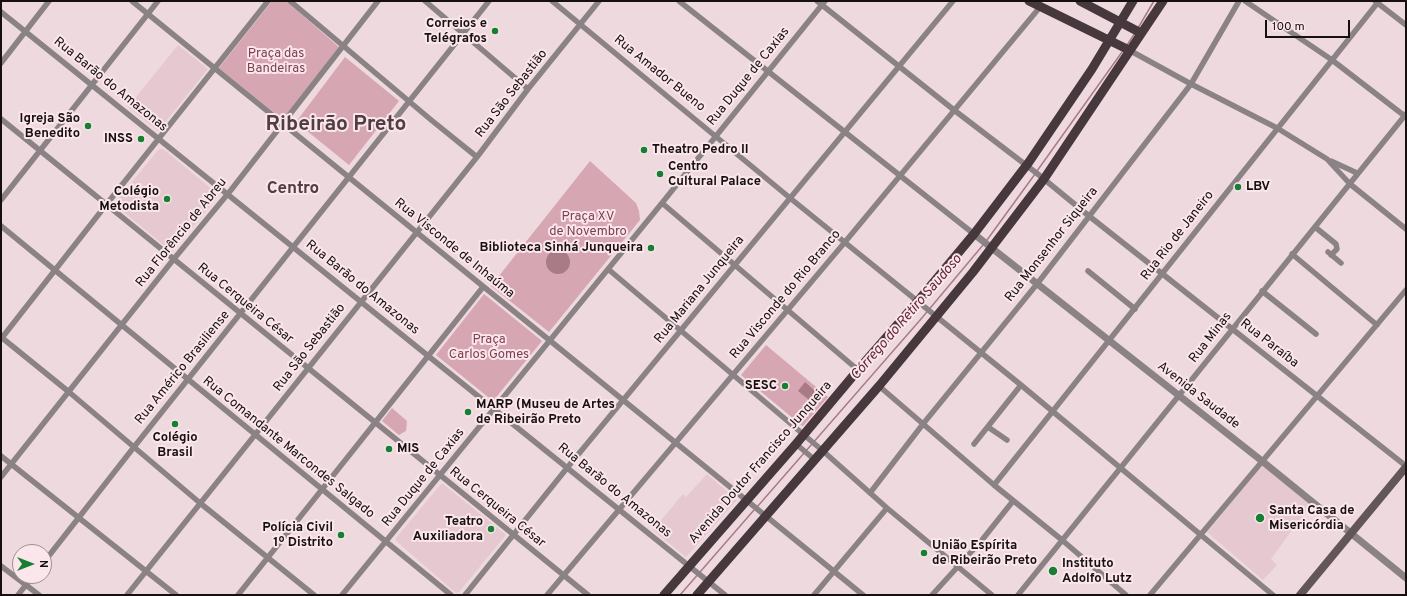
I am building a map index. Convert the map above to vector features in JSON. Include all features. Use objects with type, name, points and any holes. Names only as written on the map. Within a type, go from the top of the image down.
[{"type":"main road","points":[[1029,1],[1127,50]]},
{"type":"main road","points":[[1080,1],[1139,32]]},
{"type":"main road","name":"Avenida Doutor Francisco Junqueira","points":[[664,595],[692,568],[806,437],[858,370],[921,303],[976,236],[1028,167],[1111,42],[1123,23],[1133,1]]},
{"type":"main road","points":[[698,595],[707,580],[813,458],[879,386],[990,247],[1042,177],[1139,32],[1163,1]]},
{"type":"main road","points":[[1300,595],[1406,466]]},
{"type":"street","points":[[1,62],[49,1]]},
{"type":"street","name":"Rua Visconde de Inhaúma","points":[[132,1],[863,595]]},
{"type":"street","points":[[1,200],[158,1]]},
{"type":"street","points":[[268,1],[1,338],[69,392],[200,503],[314,595]]},
{"type":"street","points":[[290,1],[477,157]]},
{"type":"street","name":"Rua Florêncio de Abreu","points":[[1,477],[283,124],[378,1]]},
{"type":"street","points":[[425,1],[528,89]]},
{"type":"street","name":"Rua Américo Brasiliense","points":[[52,552],[490,1]]},
{"type":"street","name":"Rua Amador Bueno","points":[[552,1],[790,198],[981,352],[1273,595]]},
{"type":"street","name":"Rua São Sebastião","points":[[127,595],[477,157],[528,89],[599,1]]},
{"type":"street","points":[[679,1],[976,236]]},
{"type":"street","name":"Rua Mariana Junqueira","points":[[464,595],[623,400],[954,1]]},
{"type":"street","name":"Rua Monsenhor Siqueira","points":[[870,493],[923,424],[1037,284],[1190,84],[1239,1]]},
{"type":"street","points":[[1245,1],[1332,60],[1405,116]]},
{"type":"street","name":"Rua Duque de Caxias","points":[[342,595],[662,203],[768,71],[821,2]]},
{"type":"street","name":"Rua Paraíba","points":[[821,2],[954,110],[1042,177],[1162,274],[1406,466]]},
{"type":"street","points":[[1377,2],[1406,26]]},
{"type":"street","name":"Rua Rio de Janeiro","points":[[994,485],[1377,2]]},
{"type":"street","name":"Rua Visconde do Rio Branco","points":[[547,595],[845,242],[1040,7]]},
{"type":"street","name":"Rua Barão do Amazonas","points":[[1,12],[228,193],[360,302],[494,408],[618,510],[725,595]]},
{"type":"street","points":[[1127,50],[1277,128],[1327,159],[1357,173]]},
{"type":"street","name":"Rua Minas","points":[[1018,595],[1121,469],[1262,291],[1350,184],[1357,173],[1405,116]]},
{"type":"street","name":"Rua Cerqueira César","points":[[1,119],[588,595]]},
{"type":"street","points":[[1327,159],[1350,184],[1406,229]]},
{"type":"street","points":[[662,203],[858,370]]},
{"type":"street","name":"Rua Comandante Marcondes Salgado","points":[[1,226],[451,595]]},
{"type":"street","points":[[1315,227],[1336,244],[1337,249],[1330,254],[1342,263]]},
{"type":"street","name":"Avenida Saudade","points":[[976,236],[1262,460],[1406,578]]},
{"type":"street","points":[[1292,254],[1377,325]]},
{"type":"street","points":[[608,269],[821,449],[887,508],[992,595]]},
{"type":"street","points":[[1088,271],[1135,309]]},
{"type":"street","points":[[238,595],[483,287]]},
{"type":"street","points":[[1150,595],[1406,290]]},
{"type":"street","points":[[1262,291],[1316,334]]},
{"type":"street","points":[[974,444],[1021,385]]},
{"type":"street","points":[[879,386],[994,485],[1062,540],[1126,595]]},
{"type":"street","points":[[988,427],[1007,440]]},
{"type":"street","points":[[798,445],[813,458]]},
{"type":"street","points":[[1,456],[176,595]]},
{"type":"street","points":[[932,595],[982,540],[1013,501]]},
{"type":"street","points":[[814,595],[887,508]]},
{"type":"street","points":[[1,566],[39,595]]},
{"type":"street","points":[[18,595],[26,585]]},
{"type":"shaded area","points":[[178,45],[208,69],[158,131],[128,107]]},
{"type":"shaded area","name":"Colégio Metodista","points":[[160,149],[163,149],[219,195],[173,251],[171,251],[114,204]]},
{"type":"shaded area","points":[[558,250],[563,251],[569,257],[569,267],[563,273],[558,274],[553,273],[547,267],[546,262],[547,257],[553,251]]},
{"type":"shaded area","points":[[805,382],[821,396],[814,404],[798,391]]},
{"type":"shaded area","name":"Santa Casa de Misericórdia","points":[[1262,465],[1311,504],[1271,559],[1277,565],[1263,580],[1207,532]]},
{"type":"shaded area","points":[[707,474],[737,500],[686,557],[653,530],[683,494],[686,497]]},
{"type":"shaded area","points":[[441,484],[443,484],[505,534],[505,536],[459,592],[456,593],[396,541],[396,538]]},
{"type":"green space","name":"Praça das Bandeiras","points":[[272,1],[286,1],[339,47],[283,120],[219,68]]},
{"type":"green space","name":"Praça das Bandeiras","points":[[345,57],[399,101],[349,165],[296,122]]},
{"type":"green space","name":"Praça XV de Novembro","points":[[590,161],[636,203],[640,220],[549,332],[491,286]]},
{"type":"green space","name":"Praça Carlos Gomes","points":[[484,294],[542,341],[493,401],[436,355]]},
{"type":"green space","name":"SESC","points":[[766,345],[828,397],[803,426],[741,375]]},
{"type":"green space","points":[[392,408],[407,421],[406,431],[399,435],[382,421]]},
{"type":"waterway","points":[[1138,28],[1154,1]]},
{"type":"waterway","name":"Córrego do Retiro Saudoso","points":[[1127,45],[1135,33]]},
{"type":"waterway","name":"Córrego do Retiro Saudoso","points":[[1037,171],[1122,52]]},
{"type":"waterway","name":"Córrego do Retiro Saudoso","points":[[987,240],[1035,174]]},
{"type":"waterway","name":"Córrego do Retiro Saudoso","points":[[757,507],[921,319],[983,245]]},
{"type":"waterway","name":"Córrego do Retiro Saudoso","points":[[680,595],[754,510]]},
{"type":"place","name":"Correios e Telégrafos","points":[[495,31]]},
{"type":"place","name":"Igreja São Benedito","points":[[88,126]]},
{"type":"place","name":"INSS","points":[[141,139]]},
{"type":"place","name":"Theatro Pedro II","points":[[644,150]]},
{"type":"place","name":"Centro Cultural Palace","points":[[660,174]]},
{"type":"place","name":"LBV","points":[[1238,187]]},
{"type":"place","name":"Colégio Metodista","points":[[167,199]]},
{"type":"place","name":"Biblioteca Sinhá Junqueira","points":[[651,248]]},
{"type":"place","name":"SESC","points":[[785,386]]},
{"type":"place","name":"MARP (Museu de Artes de Ribeirão Preto","points":[[468,412]]},
{"type":"place","name":"Colégio Brasil","points":[[175,424]]},
{"type":"place","name":"MIS","points":[[389,449]]},
{"type":"place","name":"Santa Casa de Misericórdia","points":[[1260,518]]},
{"type":"place","name":"Teatro Auxiliadora","points":[[491,529]]},
{"type":"place","name":"Polícia Civil 1º Distrito","points":[[341,535]]},
{"type":"place","name":"União Espírita de Ribeirão Preto","points":[[924,553]]},
{"type":"place","name":"Instituto Adolfo Lutz","points":[[1053,571]]},
{"type":"district","name":"Ribeirão Preto","points":[[336,126]]},
{"type":"district","name":"Centro","points":[[293,190]]}]
